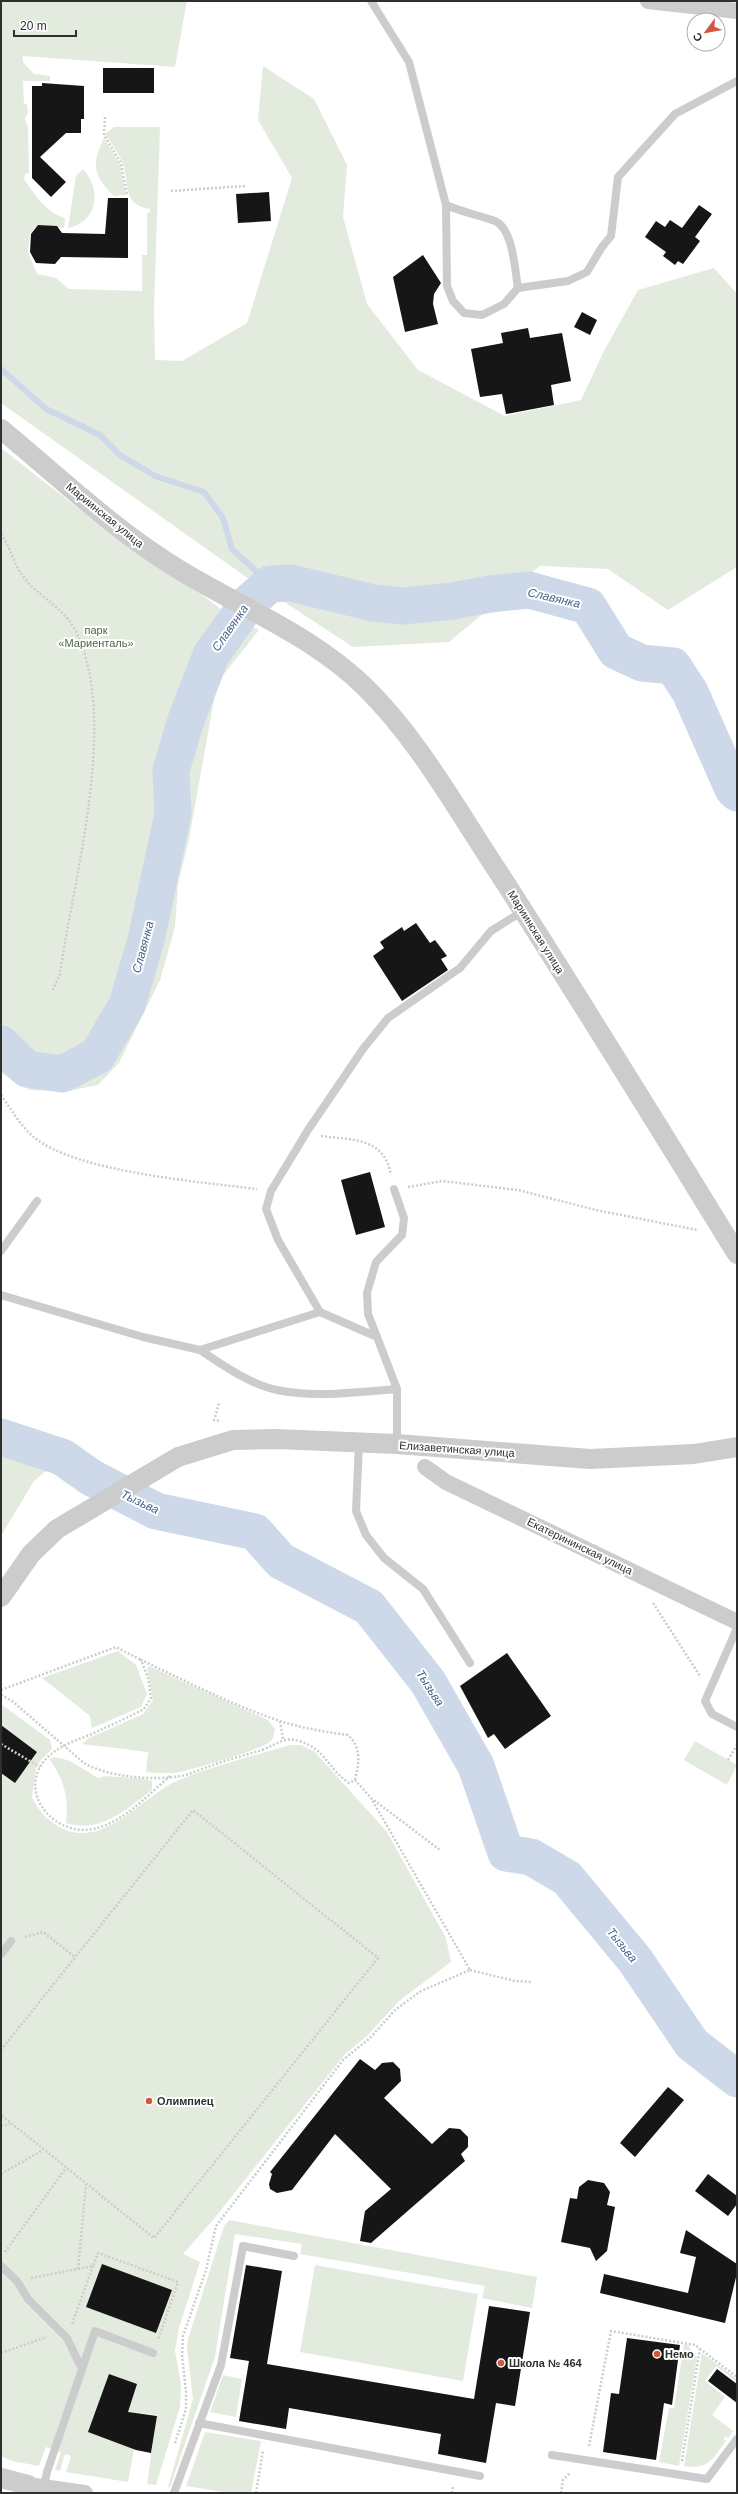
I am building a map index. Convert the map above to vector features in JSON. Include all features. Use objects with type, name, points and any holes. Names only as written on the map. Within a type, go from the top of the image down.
[{"type":"street","points":[[648,1],[737,11]]},
{"type":"street","name":"Мариинская улица","points":[[1,429],[129,536],[179,569],[300,639],[352,675],[389,715],[419,753],[523,911],[737,1254]]},
{"type":"street","name":"Елизаветинская улица","points":[[1,1597],[32,1554],[57,1529],[178,1457],[233,1440],[276,1439],[397,1444],[590,1459],[694,1454],[737,1447]]},
{"type":"street","name":"Екатерининская улица","points":[[425,1467],[446,1482],[737,1622]]},
{"type":"street","points":[[1,2478],[33,2488],[85,2493]]},
{"type":"lane","points":[[371,1],[409,62],[446,205],[447,286],[453,301],[464,313],[482,315],[504,304],[518,288],[568,281],[587,272],[602,247],[611,236],[618,177],[675,114],[737,81]]},
{"type":"lane","points":[[446,205],[463,213],[497,222],[509,236],[518,288]]},
{"type":"lane","points":[[377,1337],[320,1312],[278,1240],[266,1209],[271,1191],[306,1134],[363,1049],[388,1018],[460,968],[491,931],[523,911]]},
{"type":"lane","points":[[394,1189],[404,1218],[402,1235],[376,1262],[367,1293],[368,1314],[397,1390],[397,1444]]},
{"type":"lane","points":[[1,1251],[37,1201]]},
{"type":"lane","points":[[1,1294],[143,1337],[200,1350],[232,1371],[276,1390],[312,1395],[397,1390]]},
{"type":"lane","points":[[200,1350],[320,1312]]},
{"type":"lane","points":[[359,1443],[356,1511],[366,1535],[384,1558],[423,1589],[470,1663]]},
{"type":"lane","points":[[737,1628],[705,1701],[712,1714],[737,1727]]},
{"type":"lane","points":[[1,1954],[11,1941]]},
{"type":"lane","points":[[174,2493],[221,2365],[243,2246],[294,2256]]},
{"type":"lane","points":[[1,2266],[17,2281],[28,2299],[64,2335],[82,2369]]},
{"type":"lane","points":[[33,2488],[47,2472],[95,2331],[153,2353]]},
{"type":"lane","points":[[199,2423],[480,2476]]},
{"type":"lane","points":[[552,2455],[707,2479],[737,2439]]},
{"type":"path","points":[[105,117],[104,135],[121,163],[127,194]]},
{"type":"path","points":[[171,191],[245,186]]},
{"type":"path","points":[[1,534],[10,547],[23,576],[61,611],[74,629],[88,671],[94,702],[92,759],[81,857],[60,974],[52,992]]},
{"type":"path","points":[[1,1095],[35,1138],[60,1153],[103,1166],[271,1191]]},
{"type":"path","points":[[306,1134],[353,1140],[372,1145],[384,1153],[389,1165],[394,1189],[442,1181],[518,1190],[596,1210],[725,1235]]},
{"type":"path","points":[[216,1417],[219,1402]]},
{"type":"path","points":[[650,1598],[709,1690]]},
{"type":"path","points":[[1,1690],[116,1647],[235,1704],[280,1721],[312,1730],[348,1735],[357,1748],[358,1760],[355,1780]]},
{"type":"path","points":[[141,1660],[148,1678],[151,1698],[144,1709],[64,1745],[48,1756],[40,1767],[35,1779],[35,1795],[41,1808],[64,1825],[77,1829],[92,1829],[123,1815],[170,1776]]},
{"type":"path","points":[[1,1695],[12,1701],[64,1745],[97,1770],[134,1776],[182,1776],[267,1748],[283,1739],[298,1740],[318,1749],[339,1776],[348,1783],[355,1780]]},
{"type":"path","points":[[280,1721],[283,1739]]},
{"type":"path","points":[[1,1744],[40,1767]]},
{"type":"path","points":[[728,1760],[737,1745]]},
{"type":"path","points":[[355,1780],[371,1798],[440,1850]]},
{"type":"path","points":[[371,1798],[470,1970]]},
{"type":"path","points":[[1,2050],[193,1810],[378,1958],[154,2238],[1,2116]]},
{"type":"path","points":[[11,1941],[43,1932],[75,1957]]},
{"type":"path","points":[[174,2446],[186,2409],[186,2392],[182,2354],[183,2336],[206,2270],[216,2226],[343,2060],[370,2038],[395,2010],[421,1991],[470,1970],[515,1981],[532,1982]]},
{"type":"path","points":[[1,2126],[11,2123]]},
{"type":"path","points":[[1,2174],[43,2150]]},
{"type":"path","points":[[1,2257],[66,2168]]},
{"type":"path","points":[[78,2269],[86,2184]]},
{"type":"path","points":[[1,2353],[64,2335],[98,2252],[178,2282],[153,2353]]},
{"type":"path","points":[[17,2281],[93,2266]]},
{"type":"path","points":[[588,2460],[611,2330],[695,2345],[737,2376]]},
{"type":"path","points":[[680,2474],[700,2348]]},
{"type":"path","points":[[256,2493],[266,2435]]},
{"type":"green space","points":[[1,1],[187,1],[175,67],[23,56],[23,62],[34,74],[50,76],[50,81],[23,81],[24,104],[27,104],[28,112],[25,119],[28,127],[29,173],[25,174],[24,179],[46,207],[65,218],[64,228],[38,225],[30,233],[28,252],[37,274],[56,278],[69,289],[142,291],[142,255],[147,255],[147,213],[150,213],[150,209],[141,207],[131,198],[123,164],[105,134],[114,127],[160,127],[154,308],[155,360],[182,361],[247,323],[292,178],[258,120],[263,66],[314,99],[347,165],[343,217],[367,304],[418,370],[505,416],[581,400],[604,351],[638,290],[714,268],[737,294],[737,567],[668,610],[608,569],[540,566],[449,642],[353,647],[246,577],[1,403]]},
{"type":"green space","points":[[104,138],[120,164],[126,195],[114,196],[98,176],[96,169],[97,155]]},
{"type":"green space","points":[[83,169],[93,186],[95,195],[94,204],[86,219],[78,225],[68,228],[76,176]]},
{"type":"green space","name":"парк «Мариенталь»","points":[[1,448],[120,541],[173,573],[222,610],[259,630],[217,683],[189,839],[178,884],[175,927],[160,980],[119,1063],[98,1085],[68,1091],[29,1090],[1,1073]]},
{"type":"green space","points":[[1,1437],[62,1457],[34,1481],[1,1536]]},
{"type":"green space","points":[[118,1651],[136,1665],[147,1694],[141,1707],[92,1728],[90,1716],[42,1678]]},
{"type":"green space","points":[[149,1666],[268,1720],[275,1729],[272,1740],[266,1745],[228,1758],[180,1772],[167,1773],[146,1772],[148,1752],[82,1744],[89,1738],[143,1714],[153,1700],[147,1669]]},
{"type":"green space","name":"Олимпиец","points":[[1,1704],[50,1740],[52,1749],[40,1761],[36,1769],[32,1797],[46,1817],[58,1826],[75,1832],[91,1832],[106,1827],[122,1819],[165,1787],[206,1770],[290,1745],[301,1745],[314,1751],[387,1832],[446,1938],[451,1962],[399,2001],[367,2036],[345,2054],[213,2220],[183,2254],[200,2262],[179,2328],[175,2351],[181,2384],[180,2407],[156,2485],[147,2484],[157,2415],[141,2413],[128,2482],[66,2472],[71,2456],[65,2454],[60,2471],[55,2470],[61,2452],[46,2447],[39,2466],[12,2461],[1,2456],[1,1773],[15,1782],[37,1752],[1,1725]]},
{"type":"green space","points":[[695,1741],[737,1765],[727,1785],[684,1760]]},
{"type":"green space","points":[[55,1757],[70,1761],[98,1778],[105,1776],[147,1779],[152,1781],[152,1790],[122,1812],[101,1823],[78,1826],[66,1823],[67,1805],[62,1781],[49,1759]]},
{"type":"green space","points":[[229,2220],[537,2277],[532,2308],[482,2298],[485,2286],[300,2254],[302,2244],[235,2234],[215,2357],[170,2487],[168,2487],[193,2399],[187,2347],[188,2339],[224,2226]]},
{"type":"green space","points":[[315,2265],[478,2294],[463,2381],[300,2352]]},
{"type":"green space","points":[[684,2344],[688,2345],[697,2358],[679,2466],[659,2462],[669,2408],[674,2408]]},
{"type":"green space","points":[[702,2353],[737,2379],[737,2382],[716,2366],[705,2381],[725,2397],[712,2415],[733,2431],[728,2438],[725,2437],[724,2439],[726,2441],[709,2462],[704,2465],[692,2467],[684,2466]]},
{"type":"green space","points":[[223,2375],[242,2379],[236,2417],[210,2412]]},
{"type":"green space","points":[[205,2432],[261,2441],[251,2493],[228,2493],[186,2486]]},
{"type":"building","points":[[103,68],[154,68],[154,93],[103,93]]},
{"type":"building","points":[[42,83],[84,86],[84,119],[81,119],[81,133],[66,133],[40,157],[66,182],[51,197],[32,178],[32,86],[42,86]]},
{"type":"building","points":[[269,192],[271,221],[238,223],[236,194]]},
{"type":"building","points":[[108,198],[128,198],[128,258],[61,257],[55,264],[36,263],[30,252],[31,234],[38,225],[57,226],[62,233],[105,234]]},
{"type":"building","points":[[699,205],[712,214],[695,237],[700,241],[683,264],[678,261],[675,265],[663,256],[666,252],[645,237],[656,221],[665,227],[670,220],[682,228]]},
{"type":"building","points":[[423,255],[441,283],[434,294],[433,304],[438,324],[405,332],[393,277]]},
{"type":"building","points":[[582,312],[597,320],[590,335],[574,327]]},
{"type":"building","points":[[528,328],[530,338],[562,333],[571,381],[551,385],[554,405],[506,414],[502,394],[480,397],[471,349],[503,343],[501,333]]},
{"type":"building","points":[[416,923],[430,943],[435,940],[447,956],[441,959],[448,970],[402,1001],[373,956],[384,948],[380,942],[402,927],[404,931]]},
{"type":"building","points":[[370,1172],[385,1227],[356,1235],[341,1180]]},
{"type":"building","points":[[507,1653],[551,1716],[505,1749],[494,1734],[488,1738],[460,1686]]},
{"type":"building","points":[[1,1725],[37,1752],[15,1783],[1,1773]]},
{"type":"building","points":[[360,2059],[375,2070],[382,2063],[393,2062],[400,2069],[401,2081],[384,2098],[432,2144],[449,2128],[460,2129],[468,2137],[468,2147],[461,2154],[465,2161],[371,2243],[360,2241],[365,2211],[391,2189],[335,2134],[292,2190],[277,2193],[270,2189],[269,2184],[272,2174],[270,2172]]},
{"type":"building","points":[[668,2087],[684,2100],[635,2157],[620,2143]]},
{"type":"building","points":[[708,2174],[737,2196],[737,2204],[728,2216],[695,2191]]},
{"type":"building","points":[[588,2180],[604,2183],[610,2192],[607,2205],[615,2207],[607,2251],[596,2261],[590,2248],[561,2242],[570,2198],[577,2199],[579,2187]]},
{"type":"building","points":[[686,2230],[737,2264],[737,2273],[725,2323],[600,2293],[604,2274],[688,2293],[696,2257],[680,2253]]},
{"type":"building","points":[[102,2264],[172,2290],[156,2333],[86,2307]]},
{"type":"building","name":"Школа № 464","points":[[246,2265],[282,2271],[267,2364],[474,2399],[489,2306],[530,2312],[515,2406],[496,2403],[486,2463],[438,2454],[441,2434],[289,2408],[286,2429],[239,2421],[249,2361],[230,2358]]},
{"type":"building","points":[[627,2338],[680,2345],[672,2405],[664,2403],[656,2460],[603,2452],[611,2393],[619,2394]]},
{"type":"building","points":[[717,2369],[737,2384],[737,2403],[708,2381]]},
{"type":"building","points":[[109,2374],[137,2384],[128,2412],[157,2416],[151,2453],[136,2450],[88,2432]]},
{"type":"waterway","points":[[1,369],[46,409],[100,435],[120,455],[155,476],[204,492],[223,518],[232,549],[270,584]]},
{"type":"waterway","name":"Славянка","points":[[1,1044],[27,1069],[62,1074],[97,1056],[127,1005],[146,940],[173,814],[171,770],[186,720],[211,655],[248,603],[270,584],[291,583],[373,603],[403,606],[453,601],[490,594],[529,590],[588,606],[616,651],[642,663],[673,666],[690,692],[733,789],[737,793]]},
{"type":"waterway","name":"Тызьва","points":[[1,1437],[62,1457],[92,1478],[156,1511],[255,1532],[281,1561],[369,1607],[428,1682],[476,1766],[506,1853],[531,1857],[567,1878],[635,1960],[692,2044],[737,2079]]},
{"type":"place","name":"Олимпиец","points":[[149,2101]]},
{"type":"place","name":"Немо","points":[[657,2354]]},
{"type":"place","name":"Школа № 464","points":[[501,2363]]}]
